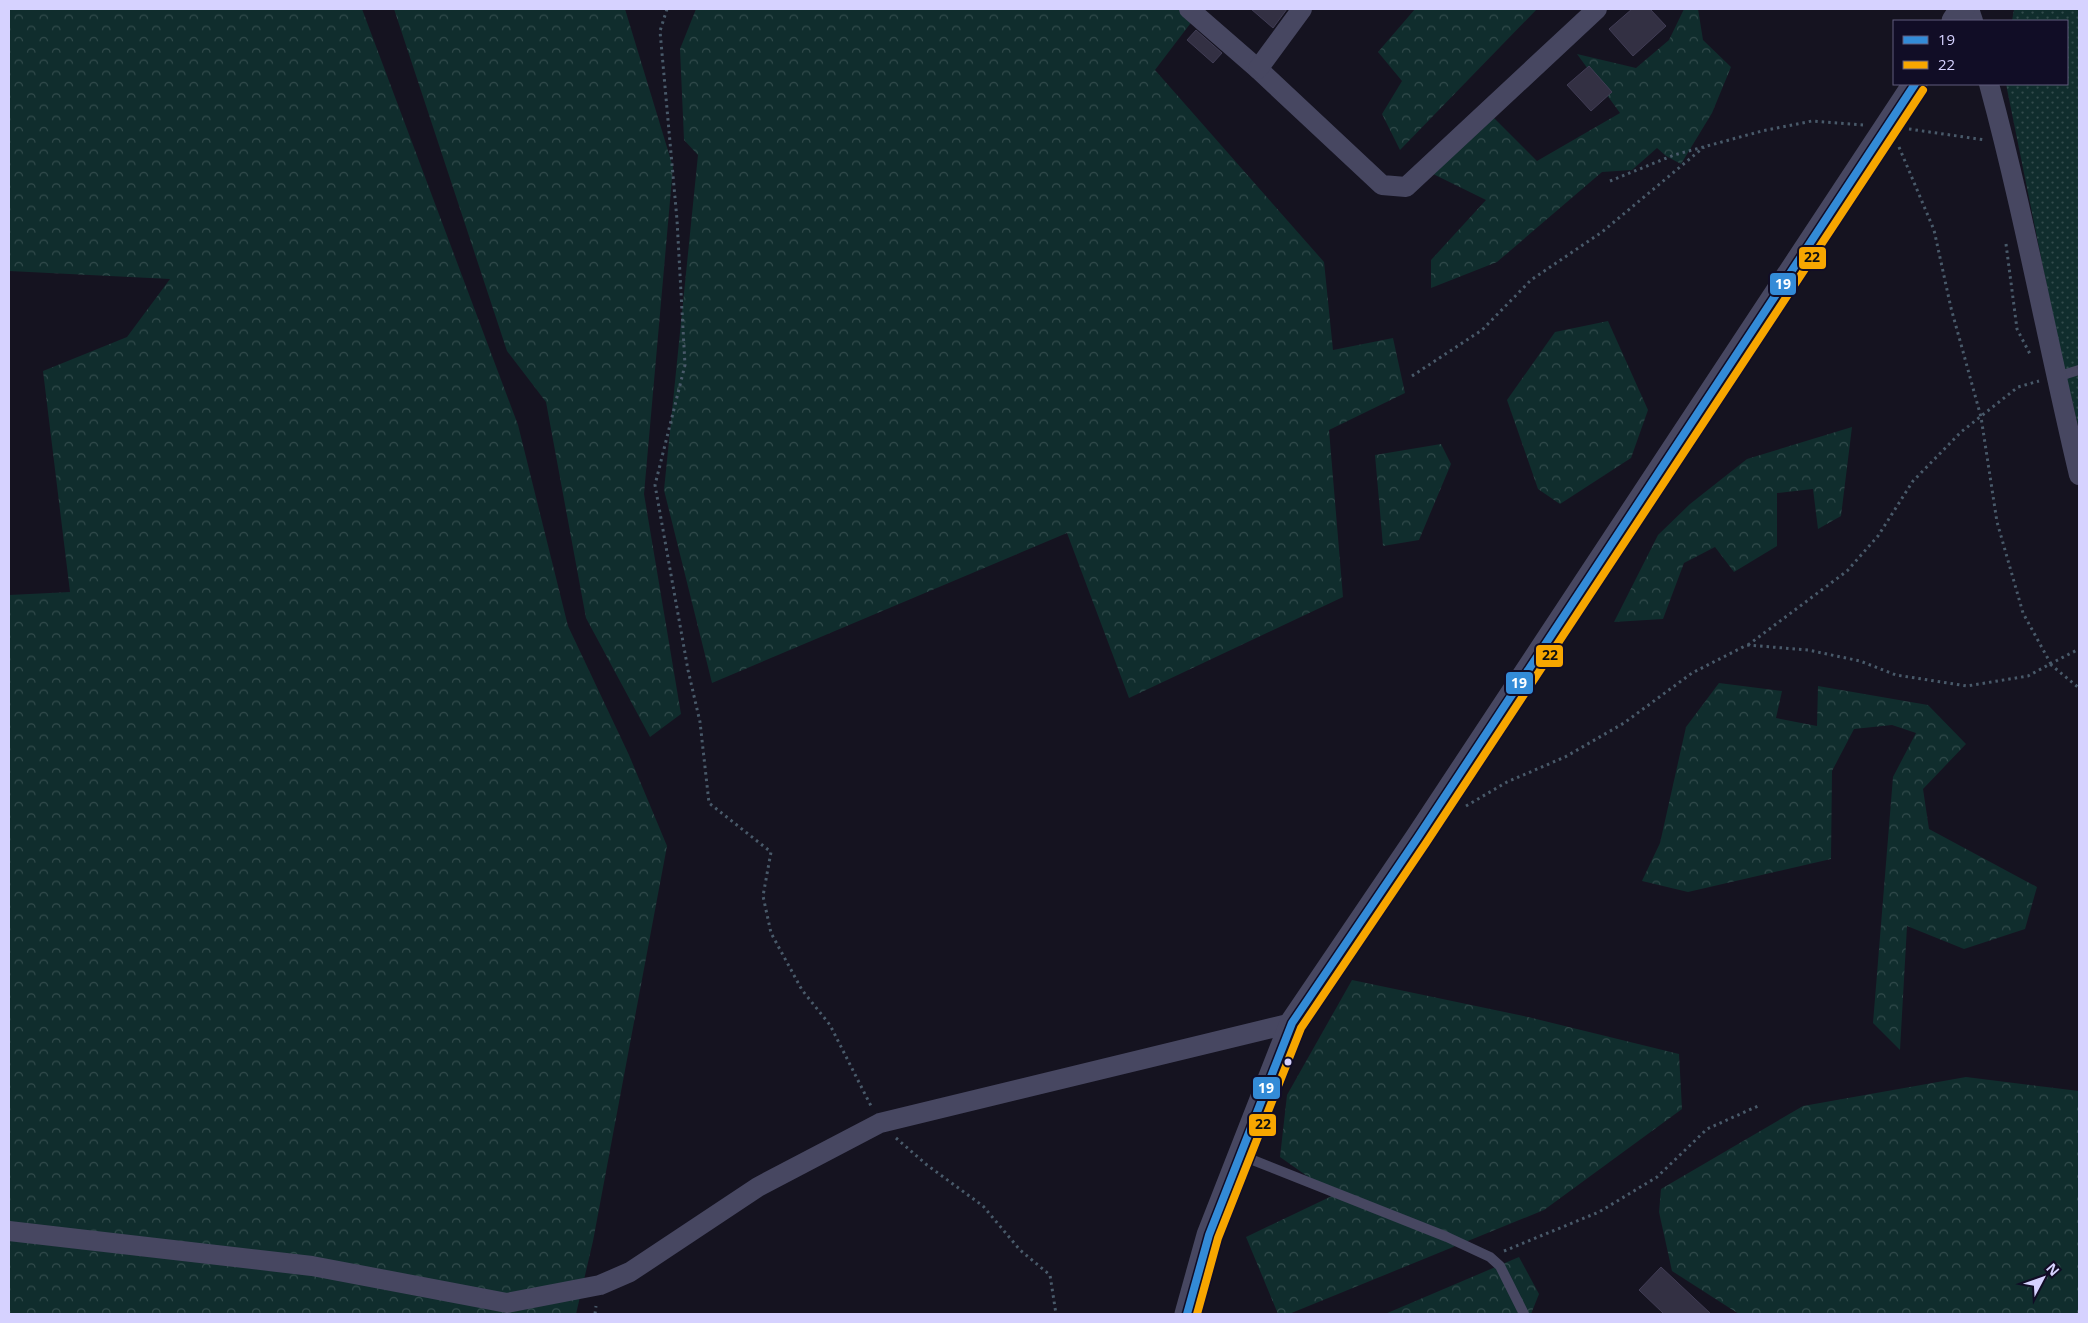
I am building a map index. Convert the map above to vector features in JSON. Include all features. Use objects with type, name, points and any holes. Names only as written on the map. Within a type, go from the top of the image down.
[{"type":"street","points":[[1189,9],[1258,69],[1382,185],[1406,187],[1597,9]]},
{"type":"street","points":[[1258,69],[1302,9]]},
{"type":"street","points":[[1955,20],[1962,9]]},
{"type":"street","points":[[1187,1314],[1209,1235],[1292,1023],[1889,126],[1914,85]]},
{"type":"street","points":[[1990,85],[2005,142],[2079,475]]},
{"type":"street","points":[[9,1231],[312,1266],[507,1303],[600,1285],[630,1272],[758,1187],[880,1123],[1292,1023]]},
{"type":"lane","points":[[2056,377],[2079,370]]},
{"type":"lane","points":[[1240,1155],[1447,1237],[1490,1257],[1500,1266],[1524,1314]]},
{"type":"path","points":[[667,9],[660,30],[676,220],[685,365],[655,485],[688,670],[700,722],[708,802],[771,852],[763,896],[771,933],[802,990],[830,1025],[880,1123],[927,1165],[983,1206],[1020,1250],[1050,1275],[1056,1314]]},
{"type":"path","points":[[1610,181],[1674,155],[1762,131],[1812,122],[1889,126],[2005,142]]},
{"type":"path","points":[[1889,126],[1934,230],[1951,308],[1981,417],[1998,522],[2023,613],[2050,664],[2079,688]]},
{"type":"path","points":[[1412,376],[1482,330],[1532,280],[1602,232],[1704,147]]},
{"type":"path","points":[[1461,809],[1508,782],[1565,756],[1624,723],[1692,673],[1747,645],[1847,571],[1878,536],[1913,481],[1961,432],[2018,387],[2056,377]]},
{"type":"path","points":[[1747,645],[1808,650],[1860,661],[1896,675],[1966,686],[2028,676],[2079,649]]},
{"type":"path","points":[[1490,1257],[1599,1212],[1657,1177],[1707,1129],[1758,1106]]},
{"type":"green space","points":[[9,9],[362,9],[518,425],[568,626],[629,755],[667,846],[593,1241],[576,1314],[9,1314],[9,595],[70,592],[43,371],[127,337],[170,279],[9,271]]},
{"type":"green space","points":[[394,9],[625,9],[673,167],[644,494],[681,714],[650,737],[586,618],[546,402],[507,351]]},
{"type":"green space","points":[[696,9],[1179,9],[1193,20],[1155,70],[1324,262],[1333,350],[1393,338],[1405,393],[1329,430],[1343,597],[1129,698],[1067,533],[712,683],[664,490],[698,155],[684,140],[680,49]]},
{"type":"green space","points":[[1415,9],[1537,9],[1400,150],[1382,114],[1402,81],[1378,52]]},
{"type":"green space","points":[[1684,9],[1698,9],[1703,40],[1731,67],[1712,113],[1681,164],[1666,156],[1657,148],[1632,170],[1602,172],[1497,262],[1431,288],[1431,260],[1486,200],[1427,171],[1494,118],[1537,161],[1620,113],[1577,54],[1636,68],[1669,40]]},
{"type":"green space","points":[[2014,9],[2079,9],[2079,429],[2061,356],[2006,85],[2068,85],[2068,20],[2012,20]]},
{"type":"green space","points":[[1608,321],[1648,410],[1631,458],[1560,504],[1538,489],[1507,400],[1555,332]]},
{"type":"green space","points":[[1852,427],[1841,516],[1818,529],[1813,489],[1777,493],[1777,546],[1734,572],[1715,547],[1684,563],[1663,619],[1614,622],[1658,535],[1690,504],[1747,459]]},
{"type":"green space","points":[[1441,444],[1451,464],[1419,540],[1383,546],[1375,455]]},
{"type":"green space","points":[[1719,683],[1782,691],[1776,718],[1817,726],[1818,686],[1928,705],[1966,744],[1923,789],[1929,829],[2037,887],[2025,929],[1964,949],[1907,926],[1900,1050],[1873,1023],[1893,777],[1916,733],[1892,725],[1854,729],[1832,771],[1831,859],[1688,892],[1642,881],[1660,843],[1686,727]]},
{"type":"green space","points":[[1352,980],[1528,1017],[1679,1054],[1682,1109],[1544,1210],[1289,1314],[1278,1314],[1246,1237],[1334,1195],[1280,1157],[1287,1095]]},
{"type":"green space","points":[[1966,1077],[2079,1091],[2079,1314],[1739,1314],[1672,1271],[1659,1212],[1661,1189],[1803,1106]]},
{"type":"green space","points":[[1519,1257],[1539,1294],[1531,1314],[1385,1314]]},
{"type":"building","points":[[1251,9],[1287,9],[1273,28]]},
{"type":"building","points":[[1632,9],[1650,9],[1666,26],[1633,56],[1609,29]]},
{"type":"building","points":[[1196,30],[1222,53],[1213,63],[1187,40]]},
{"type":"building","points":[[1589,66],[1612,92],[1591,111],[1567,85]]},
{"type":"building","points":[[1661,1267],[1711,1314],[1664,1314],[1639,1290]]},
{"type":"transit line","name":"19","points":[[1187,1314],[1209,1235],[1292,1023],[1418,837],[1914,85]]},
{"type":"transit line","name":"22","points":[[1197,1314],[1218,1238],[1301,1028],[1426,843],[1923,90]]}]
